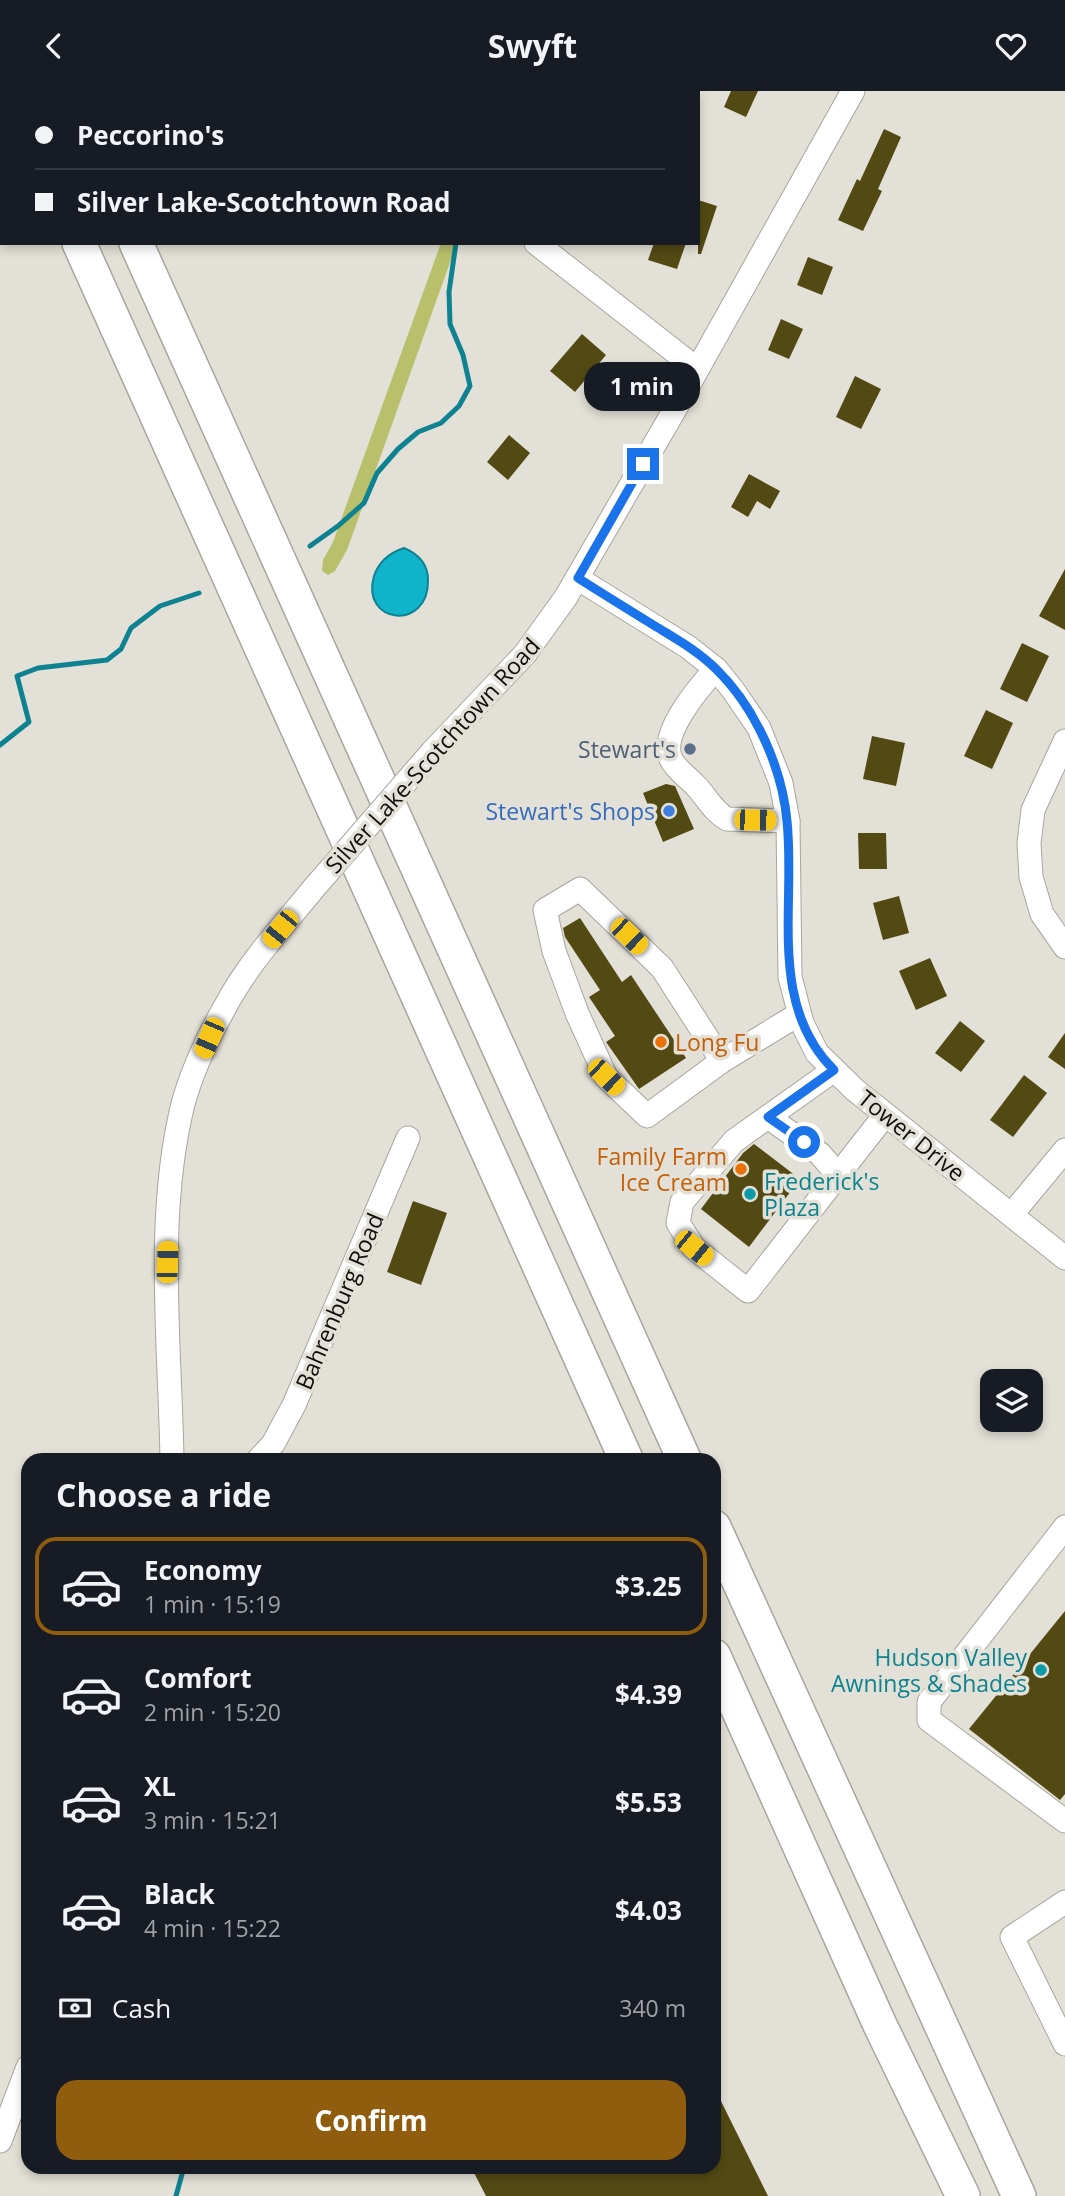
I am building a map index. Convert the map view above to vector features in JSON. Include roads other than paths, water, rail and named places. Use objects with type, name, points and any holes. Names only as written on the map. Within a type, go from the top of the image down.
[{"type":"highway","points":[[80,245],[623,1453]]},
{"type":"highway","points":[[137,245],[681,1453]]},
{"type":"highway","points":[[721,1542],[1020,2196]]},
{"type":"highway","points":[[721,1672],[880,2025],[963,2196]]},
{"type":"street","name":"Silver Lake-Scotchtown Road","points":[[172,1453],[167,1262],[169,1203],[176,1140],[184,1103],[204,1048],[225,1005],[247,970],[314,888],[432,752],[524,654],[578,578],[853,91]]},
{"type":"street","points":[[539,245],[697,369]]},
{"type":"street","name":"Tower Drive","points":[[578,578],[688,647],[716,669],[759,728],[781,783],[788,821],[790,977],[799,1014],[817,1053],[885,1115],[1065,1258]]},
{"type":"street","points":[[716,669],[698,689],[675,724],[667,747],[671,760],[719,814],[727,819],[788,821]]},
{"type":"street","points":[[1065,741],[1033,810],[1029,843],[1031,877],[1042,914],[1065,947]]},
{"type":"street","points":[[722,1061],[662,968],[580,889],[545,910],[554,951],[577,1013],[606,1077],[646,1116],[722,1061],[799,1014]]},
{"type":"street","points":[[834,1070],[734,1141],[682,1202],[678,1223],[694,1248],[748,1291],[885,1115]]},
{"type":"street","points":[[768,1117],[820,1154],[838,1175]]},
{"type":"street","name":"Bahrenburg Road","points":[[265,1453],[294,1405],[408,1138]]},
{"type":"street","points":[[1013,1215],[1065,1150]]},
{"type":"street","points":[[1065,1527],[929,1702],[929,1720],[1065,1822]]},
{"type":"street","points":[[1065,1902],[1012,1937],[1065,2044]]},
{"type":"street","points":[[0,2141],[21,2086]]},
{"type":"water","points":[[404,548],[421,560],[428,580],[425,597],[418,608],[408,614],[396,616],[385,612],[377,604],[372,592],[374,576],[379,566],[385,558]]},
{"type":"waterway","points":[[310,546],[364,503],[377,473],[398,449],[418,432],[441,423],[459,406],[470,386],[463,355],[450,324],[449,292],[456,245]]},
{"type":"waterway","points":[[0,745],[29,722],[17,676],[38,668],[107,660],[121,649],[131,628],[160,606],[199,593]]},
{"type":"waterway","points":[[176,2196],[182,2174]]},
{"type":"place","name":"Stewart's","points":[[690,749]]},
{"type":"place","name":"Stewart's Shops","points":[[669,811]]},
{"type":"place","name":"Long Fu","points":[[661,1042]]},
{"type":"place","name":"Family Farm Ice Cream","points":[[741,1169]]},
{"type":"place","name":"Frederick's Plaza","points":[[750,1194]]},
{"type":"place","name":"Hudson Valley Awnings & Shades","points":[[1041,1670]]}]
